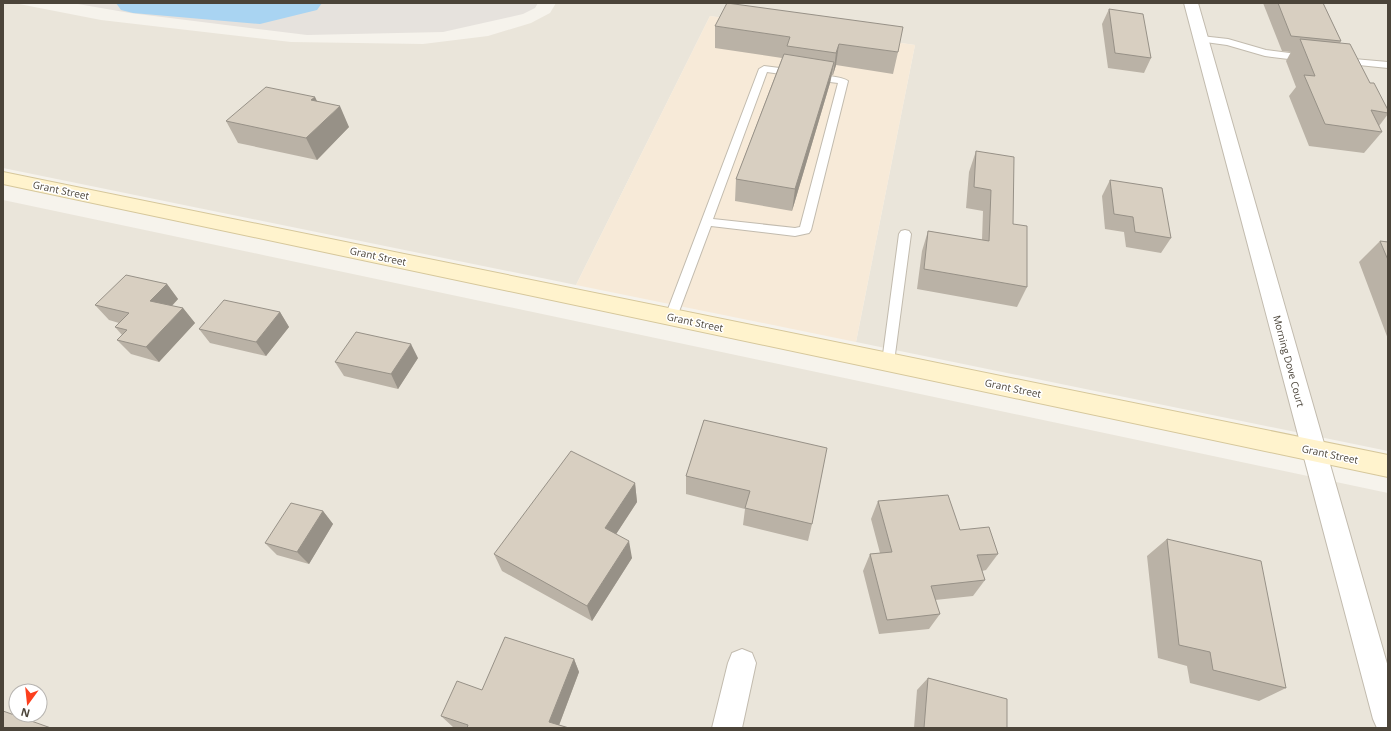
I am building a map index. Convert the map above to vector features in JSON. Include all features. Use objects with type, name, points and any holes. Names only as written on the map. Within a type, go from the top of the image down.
[{"type":"street","name":"Morning Dove Court","points":[[1191,3],[1388,719]]},
{"type":"street","name":"Grant Street","points":[[3,178],[1388,466]]},
{"type":"street","points":[[727,728],[742,663]]},
{"type":"lane","points":[[1201,40],[1228,42],[1283,56],[1312,59]]},
{"type":"lane","points":[[1333,61],[1388,65]]},
{"type":"lane","points":[[671,317],[764,69],[843,81],[805,230],[795,232],[707,222]]},
{"type":"lane","points":[[888,362],[905,234]]},
{"type":"shaded area","points":[[3,3],[19,4],[101,20],[291,42],[423,44],[488,36],[531,23],[550,13],[556,3],[1388,3],[1388,451],[856,342],[915,45],[710,16],[576,285],[3,168]]},
{"type":"shaded area","points":[[72,3],[538,3],[535,8],[523,14],[443,32],[307,35],[130,13]]},
{"type":"shaded area","points":[[710,16],[915,45],[856,342],[576,285]]},
{"type":"shaded area","points":[[3,200],[1388,493],[1388,728],[3,728]]},
{"type":"building","points":[[727,3],[903,27],[898,52],[839,44],[836,53],[787,46],[790,37],[715,26]]},
{"type":"building","points":[[1278,3],[1323,3],[1341,41],[1291,36]]},
{"type":"building","points":[[1109,9],[1143,14],[1151,58],[1115,53]]},
{"type":"building","points":[[1300,39],[1350,44],[1370,83],[1374,83],[1388,110],[1388,113],[1371,110],[1382,132],[1325,124],[1304,75],[1315,76]]},
{"type":"building","points":[[784,54],[834,62],[795,189],[736,179]]},
{"type":"building","points":[[266,87],[315,97],[311,100],[340,106],[306,138],[226,121]]},
{"type":"building","points":[[976,151],[1014,157],[1013,224],[1027,226],[1027,287],[924,269],[928,231],[989,241],[991,190],[974,187]]},
{"type":"building","points":[[1110,180],[1162,188],[1171,238],[1135,232],[1133,217],[1114,214]]},
{"type":"building","points":[[1380,241],[1388,242],[1388,260]]},
{"type":"building","points":[[126,275],[167,284],[150,301],[183,308],[146,347],[117,340],[127,330],[115,327],[129,313],[95,305]]},
{"type":"building","points":[[224,300],[280,312],[256,342],[199,329]]},
{"type":"building","points":[[356,332],[411,344],[391,374],[335,362]]},
{"type":"building","points":[[704,420],[827,448],[812,524],[745,508],[750,491],[686,476]]},
{"type":"building","points":[[571,451],[635,483],[605,528],[629,541],[587,606],[494,554]]},
{"type":"building","points":[[948,495],[960,530],[989,527],[998,554],[977,555],[985,580],[931,586],[940,614],[887,620],[870,554],[892,552],[878,501]]},
{"type":"building","points":[[291,503],[323,511],[297,552],[265,543]]},
{"type":"building","points":[[1167,539],[1261,561],[1286,688],[1213,670],[1210,652],[1179,645]]},
{"type":"building","points":[[505,637],[574,659],[549,722],[569,728],[467,728],[468,725],[441,716],[457,681],[482,690]]},
{"type":"building","points":[[928,678],[1007,699],[1007,728],[924,728]]},
{"type":"building","points":[[3,711],[8,713],[8,723],[37,723],[51,728],[3,728]]},
{"type":"waterway","points":[[133,3],[260,14],[305,3]]}]
